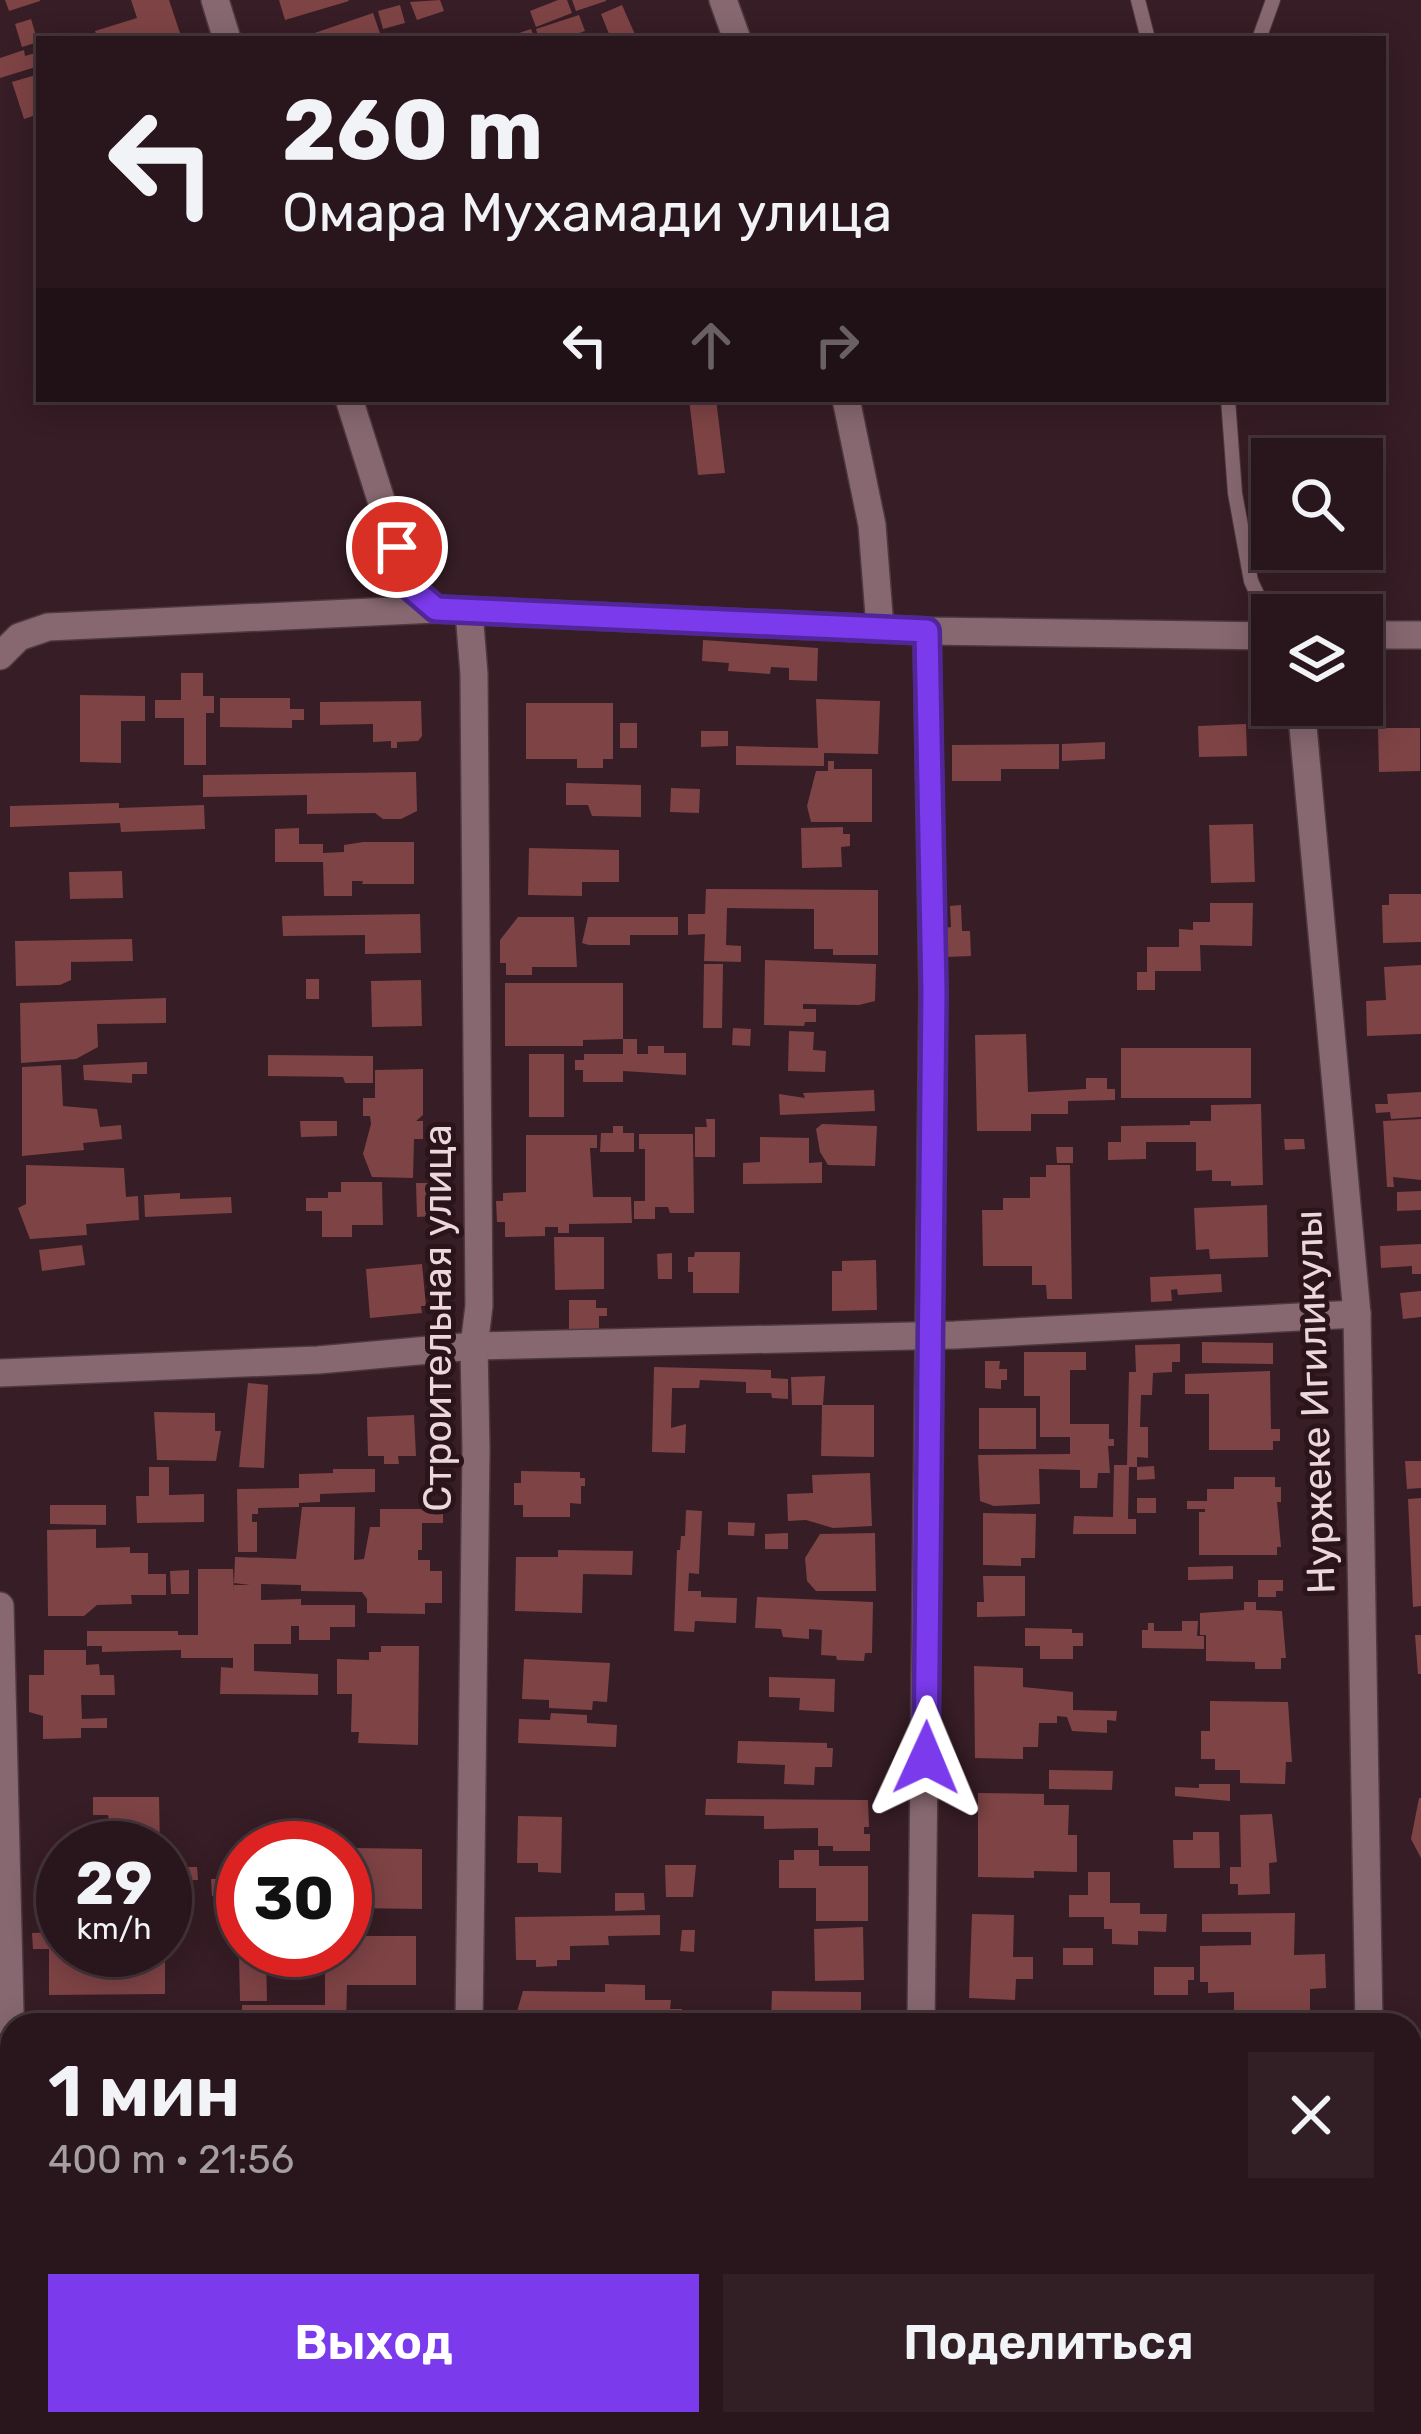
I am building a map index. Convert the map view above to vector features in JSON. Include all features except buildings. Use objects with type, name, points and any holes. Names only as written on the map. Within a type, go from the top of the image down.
[{"type":"street","points":[[215,0],[226,36]]},
{"type":"street","points":[[723,0],[736,36]]},
{"type":"street","points":[[350,402],[408,585],[436,609]]},
{"type":"street","points":[[847,402],[872,525],[880,628]]},
{"type":"street","points":[[0,656],[19,637],[48,627],[436,609],[927,631],[1251,636]]},
{"type":"street","name":"Строительная улица","points":[[469,612],[474,674],[479,1306],[474,1346],[469,2013]]},
{"type":"street","points":[[921,2013],[934,992],[927,631]]},
{"type":"street","points":[[1383,635],[1421,635]]},
{"type":"street","name":"Нуржеке Игиликулы","points":[[1303,726],[1357,1314],[1369,2013]]},
{"type":"street","points":[[0,1372],[318,1360],[474,1346],[929,1334],[1357,1314]]},
{"type":"street","points":[[0,1606],[10,2013]]},
{"type":"lane","points":[[1138,0],[1147,36]]},
{"type":"lane","points":[[1260,36],[1274,0]]},
{"type":"lane","points":[[1228,402],[1235,493],[1257,594]]},
{"type":"route","points":[[397,547],[408,585],[436,609],[927,631],[934,992],[926,1758]]}]
